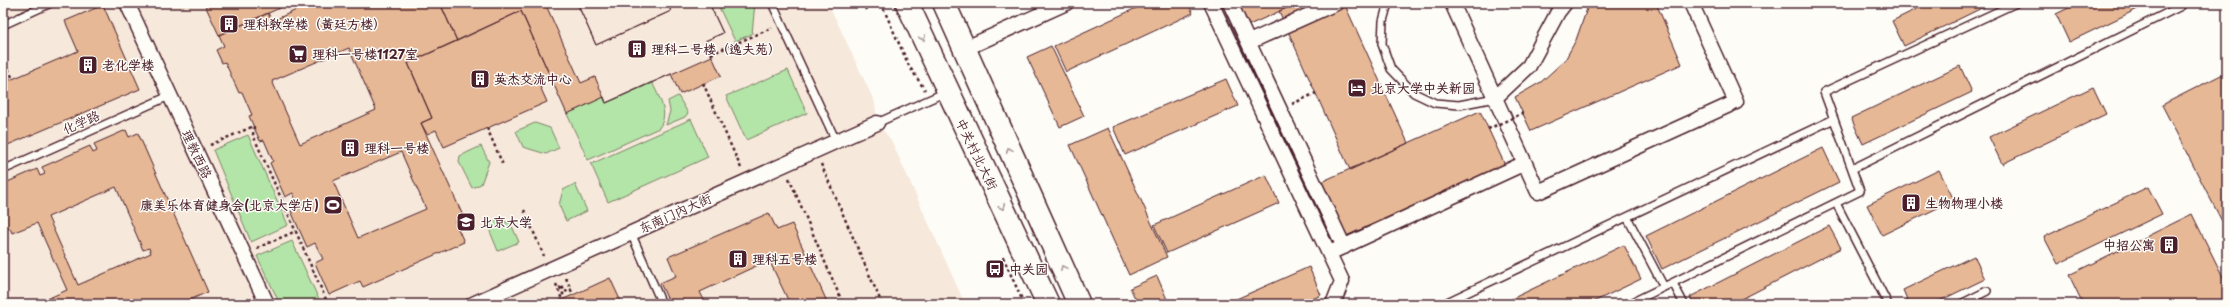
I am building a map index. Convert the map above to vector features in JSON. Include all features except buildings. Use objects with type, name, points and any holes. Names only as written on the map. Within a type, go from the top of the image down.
[{"type":"main road","name":"中关村北大街","points":[[907,3],[939,95],[1048,304]]},
{"type":"main road","points":[[944,3],[1079,304]]},
{"type":"street","name":"理教西路","points":[[127,3],[169,96],[245,253],[267,304]]},
{"type":"street","points":[[964,49],[1066,3]]},
{"type":"street","points":[[1211,3],[1342,281],[1333,304]]},
{"type":"street","points":[[1230,3],[1344,247]]},
{"type":"street","points":[[1248,42],[1336,3]]},
{"type":"street","points":[[1452,3],[1538,192],[1736,102],[1691,3]]},
{"type":"street","points":[[1495,98],[1529,66],[1558,12],[1565,3]]},
{"type":"street","name":"东南门内大街","points":[[473,304],[877,123]]},
{"type":"street","points":[[1329,253],[1525,163]]},
{"type":"lane","points":[[3,25],[51,3]]},
{"type":"lane","points":[[772,3],[836,141]]},
{"type":"lane","points":[[1388,3],[1383,21],[1382,44],[1391,69],[1414,93],[1435,103],[1459,105],[1495,98]]},
{"type":"lane","points":[[1629,304],[1860,191],[1824,92],[2016,3]]},
{"type":"lane","points":[[1852,169],[2181,6],[2180,3]]},
{"type":"lane","points":[[877,123],[939,95]]},
{"type":"lane","name":"化学路","points":[[3,170],[169,96]]},
{"type":"lane","points":[[1443,304],[1834,119]]},
{"type":"lane","points":[[1836,203],[1888,304]]},
{"type":"lane","points":[[1627,217],[1664,287]]},
{"type":"lane","points":[[631,233],[662,304]]},
{"type":"lane","points":[[1673,282],[1684,304]]},
{"type":"lane","points":[[1961,304],[1987,291]]},
{"type":"path","points":[[863,3],[866,10]]},
{"type":"path","points":[[881,3],[909,66],[939,95]]},
{"type":"path","points":[[711,54],[781,24]]},
{"type":"path","points":[[3,58],[13,79]]},
{"type":"path","points":[[703,83],[747,181]]},
{"type":"path","points":[[1280,110],[1316,93]]},
{"type":"path","points":[[1488,128],[1523,113]]},
{"type":"path","points":[[196,151],[254,126],[253,135],[328,304]]},
{"type":"path","points":[[487,128],[504,165]]},
{"type":"path","points":[[815,150],[882,304]]},
{"type":"path","points":[[783,165],[843,304]]},
{"type":"path","points":[[524,210],[550,269]]},
{"type":"path","points":[[245,253],[296,231]]},
{"type":"path","points":[[1001,254],[1024,304]]},
{"type":"path","points":[[556,284],[561,297],[564,296],[560,287],[562,286],[565,292],[571,289]]},
{"type":"path","points":[[568,284],[573,295]]},
{"type":"shaded area","name":"北京大学","points":[[3,3],[828,3],[875,103],[877,123],[891,140],[965,304],[3,304]]},
{"type":"green space","points":[[717,3],[755,3],[752,34],[735,41]]},
{"type":"green space","points":[[788,70],[807,113],[746,140],[726,96]]},
{"type":"green space","points":[[652,82],[662,105],[664,117],[659,128],[588,160],[567,114],[604,97],[606,103]]},
{"type":"green space","points":[[678,96],[688,113],[685,117],[666,125],[670,111],[668,101]]},
{"type":"green space","points":[[691,119],[708,157],[608,202],[591,164]]},
{"type":"green space","points":[[535,123],[550,128],[559,148],[546,154],[523,147],[516,131]]},
{"type":"green space","points":[[248,135],[288,225],[251,242],[213,150]]},
{"type":"green space","points":[[481,146],[489,162],[481,184],[472,188],[459,162],[460,156]]},
{"type":"green space","points":[[575,184],[587,211],[566,221],[559,205],[563,190]]},
{"type":"green space","points":[[498,219],[511,224],[519,242],[498,251],[487,224]]},
{"type":"green space","points":[[292,241],[321,304],[280,304],[257,256]]},
{"type":"place","name":"理科教学楼（黄廷方楼）","points":[[229,24]]},
{"type":"place","name":"理科二号楼（逸夫苑）","points":[[637,49]]},
{"type":"place","name":"理科一号楼1127室","points":[[298,54]]},
{"type":"place","name":"老化学楼","points":[[88,65]]},
{"type":"place","name":"英杰交流中心","points":[[480,79]]},
{"type":"place","name":"北京大学中关新园","points":[[1357,88]]},
{"type":"place","name":"理科一号楼","points":[[350,148]]},
{"type":"place","name":"生物物理小楼","points":[[1911,203]]},
{"type":"place","name":"康美乐体育健身会(北京大学店)","points":[[333,205]]},
{"type":"place","name":"北京大学","points":[[466,222]]},
{"type":"place","name":"中招公寓","points":[[2169,245]]},
{"type":"place","name":"理科五号楼","points":[[738,259]]},
{"type":"place","name":"中关园","points":[[995,269]]}]
